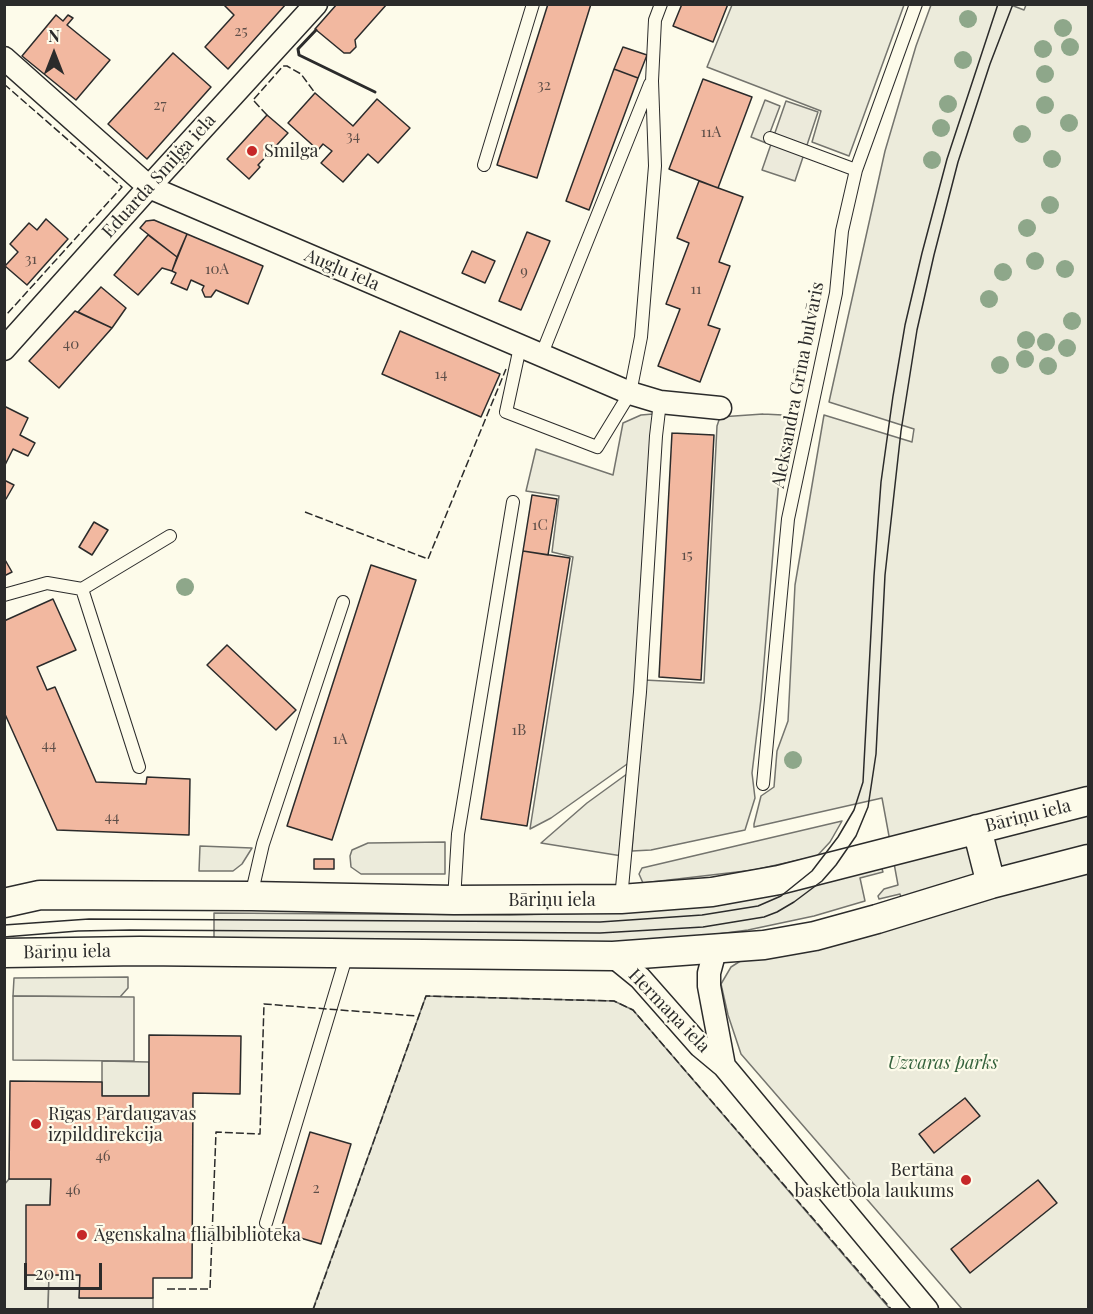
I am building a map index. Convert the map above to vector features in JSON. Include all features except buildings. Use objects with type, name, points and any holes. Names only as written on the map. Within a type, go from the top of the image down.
[{"type":"street","name":"Eduarda Smiļģa iela","points":[[4,349],[148,187],[316,4]]},
{"type":"street","name":"Augļu iela","points":[[4,58],[148,187],[630,393],[660,402],[720,408]]},
{"type":"street","name":"Bāriņu iela","points":[[4,903],[40,895],[454,900],[621,899],[712,892],[779,880],[1089,801]]},
{"type":"street","points":[[977,829],[991,884]]},
{"type":"street","name":"Bāriņu iela","points":[[4,953],[140,951],[613,956],[764,945],[815,936],[991,884],[1089,859]]},
{"type":"street","name":"Hermaņa iela","points":[[716,947],[709,973],[709,986],[724,1066]]},
{"type":"street","name":"Hermaņa iela","points":[[613,956],[640,978],[700,1046],[724,1066],[927,1310]]},
{"type":"lane","points":[[484,165],[533,4]]},
{"type":"lane","points":[[520,347],[506,412],[597,447],[630,393],[641,338],[655,166],[651,81],[655,20],[661,4]]},
{"type":"lane","name":"Aleksandra Grīna bulvāris","points":[[763,784],[788,519],[836,293],[842,231],[856,170],[916,4]]},
{"type":"lane","points":[[542,356],[651,81]]},
{"type":"lane","points":[[770,138],[856,170]]},
{"type":"lane","points":[[621,899],[639,702],[660,402]]},
{"type":"lane","points":[[454,900],[458,834],[513,502]]},
{"type":"lane","points":[[4,595],[47,583],[82,589],[170,536]]},
{"type":"lane","points":[[82,589],[139,767]]},
{"type":"lane","points":[[251,896],[263,844],[343,602]]},
{"type":"lane","points":[[266,1223],[347,953]]},
{"type":"green space","points":[[732,5],[904,5],[849,156],[812,142],[821,111],[707,67]]},
{"type":"green space","name":"Uzvaras parks","points":[[931,5],[1011,5],[1024,10],[1026,5],[1088,5],[1088,1309],[962,1309],[741,1054],[721,984],[731,967],[742,960],[907,921],[900,894],[879,899],[878,896],[884,889],[898,885],[882,798],[754,827],[754,824],[761,796],[774,787],[777,751],[788,721],[795,585],[824,415],[912,442],[914,429],[829,402],[885,151],[916,46]]},
{"type":"green space","points":[[653,414],[630,762],[551,818],[530,829],[573,557],[552,552],[559,496],[526,491],[536,449],[613,475],[623,423],[641,415]]},
{"type":"green space","points":[[783,415],[793,421],[779,479],[761,699],[752,773],[755,798],[745,830],[651,850],[632,851],[644,680],[704,683],[717,426],[720,417]]},
{"type":"green space","points":[[631,771],[622,856],[541,843],[587,803]]},
{"type":"green space","points":[[842,821],[830,842],[817,856],[754,870],[643,883],[639,874],[642,868]]},
{"type":"green space","points":[[445,842],[445,874],[361,874],[351,867],[352,850],[368,843]]},
{"type":"green space","points":[[200,846],[252,848],[242,864],[233,871],[199,871]]},
{"type":"green space","points":[[881,866],[883,872],[860,878],[865,901],[814,916],[748,930],[688,938],[612,943],[214,939],[214,913],[510,915],[598,913]]},
{"type":"green space","points":[[128,977],[128,988],[120,997],[13,996],[14,978]]},
{"type":"green space","points":[[426,996],[614,1001],[633,1010],[890,1309],[313,1309]]},
{"type":"green space","points":[[102,1061],[149,1062],[149,1096],[102,1096]]},
{"type":"green space","points":[[9,1179],[51,1179],[50,1205],[26,1275],[49,1275],[48,1309],[5,1309],[4,1185]]},
{"type":"shaded area","points":[[765,100],[780,106],[766,143],[751,137]]},
{"type":"shaded area","points":[[786,101],[818,112],[795,181],[762,170]]},
{"type":"shaded area","points":[[13,996],[134,997],[134,1061],[13,1060]]},
{"type":"shaded area","points":[[49,1275],[80,1275],[80,1298],[153,1298],[153,1309],[48,1310]]},
{"type":"tram line","points":[[4,925],[89,919],[600,922],[702,915],[758,906],[781,896],[812,871],[838,837],[854,810],[863,782],[881,482],[905,325],[947,159],[998,4]]},
{"type":"tram line","points":[[4,937],[78,931],[130,930],[600,933],[703,927],[764,917],[777,912],[822,881],[856,836],[868,807],[876,754],[885,575],[901,431],[917,330],[958,162],[990,64],[1013,4]]},
{"type":"fence","points":[[267,115],[253,100],[283,66],[301,74],[315,93]]},
{"type":"fence","points":[[4,84],[122,187],[7,314],[4,313]]},
{"type":"fence","points":[[305,512],[428,559],[506,369]]},
{"type":"fence","points":[[313,1310],[426,996],[614,1001],[633,1010],[892,1310]]},
{"type":"fence","points":[[167,1289],[210,1289],[216,1132],[260,1134],[264,1004],[417,1016]]},
{"type":"wall","points":[[316,30],[298,49],[299,55],[375,92]]},
{"type":"place","name":"Smilga","points":[[252,151]]},
{"type":"place","name":"Rīgas Pārdaugavas izpilddirekcija","points":[[36,1124]]},
{"type":"place","name":"Bertāna basketbola laukums","points":[[966,1180]]},
{"type":"place","name":"Āgenskalna fliālbibliotēka","points":[[82,1235]]}]
